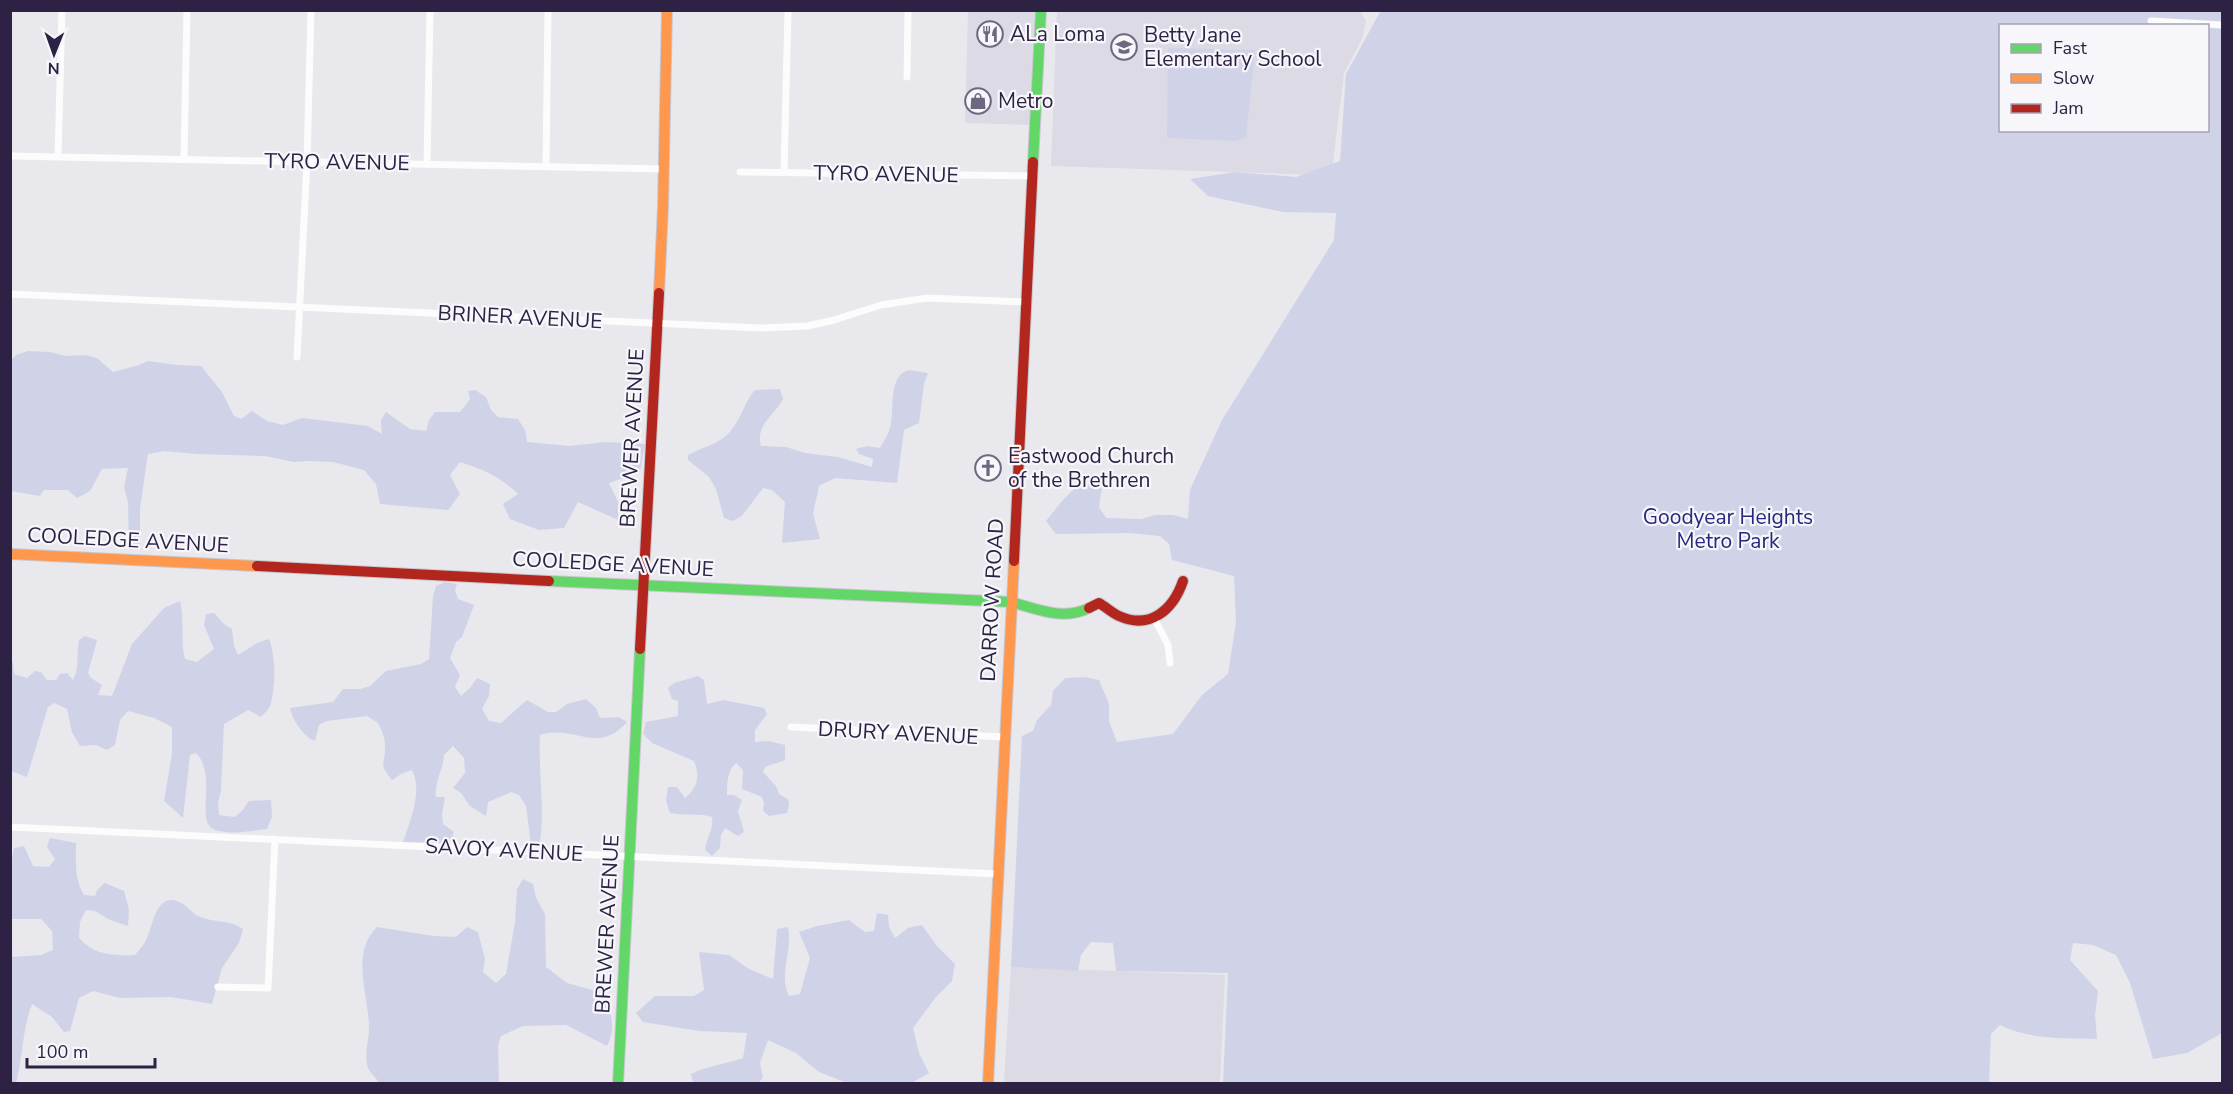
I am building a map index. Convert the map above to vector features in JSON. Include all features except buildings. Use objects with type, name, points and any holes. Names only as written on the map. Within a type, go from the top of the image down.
[{"type":"street","points":[[58,156],[62,10]]},
{"type":"street","points":[[184,159],[187,10]]},
{"type":"street","points":[[297,357],[307,162],[311,10]]},
{"type":"street","points":[[427,164],[430,10]]},
{"type":"street","points":[[546,166],[549,10]]},
{"type":"street","name":"BREWER AVENUE","points":[[618,1083],[657,323],[664,169],[667,10]]},
{"type":"street","points":[[784,172],[788,10]]},
{"type":"street","points":[[907,77],[908,10]]},
{"type":"street","name":"DARROW ROAD","points":[[988,1083],[1041,10]]},
{"type":"street","points":[[2151,21],[2205,24]]},
{"type":"street","name":"TYRO AVENUE","points":[[10,156],[664,169]]},
{"type":"street","name":"TYRO AVENUE","points":[[740,172],[1033,176]]},
{"type":"street","name":"BRINER AVENUE","points":[[10,294],[794,327],[834,320],[901,300],[949,298],[1026,302]]},
{"type":"street","name":"COOLEDGE AVENUE","points":[[10,554],[1011,602],[1050,614],[1063,615],[1076,614],[1099,603],[1126,620],[1141,621],[1154,618]]},
{"type":"street","points":[[1170,663],[1167,645],[1154,618],[1171,607],[1177,599],[1183,581]]},
{"type":"street","name":"DRURY AVENUE","points":[[791,727],[1005,737]]},
{"type":"street","name":"SAVOY AVENUE","points":[[10,827],[998,874]]},
{"type":"street","points":[[218,987],[268,988],[275,839]]},
{"type":"shaded area","points":[[1360,10],[1366,21],[1362,39],[1344,73],[1332,169],[1321,175],[1051,166],[1057,11]]},
{"type":"shaded area","points":[[968,11],[1041,11],[1035,125],[965,123]]},
{"type":"shaded area","points":[[1011,967],[1225,975],[1220,1083],[1004,1084]]},
{"type":"green space","name":"Goodyear Heights Metro Park","points":[[1378,11],[2222,11],[2222,1033],[2187,1053],[2153,1059],[2130,983],[2116,955],[2093,945],[2073,943],[2070,960],[2098,991],[2095,1015],[2097,1039],[2035,1036],[2000,1025],[1991,1034],[1989,1083],[1223,1083],[1228,973],[1116,971],[1113,943],[1091,942],[1081,955],[1078,971],[1011,967],[1022,736],[1033,731],[1037,720],[1051,705],[1053,691],[1065,678],[1085,677],[1099,680],[1109,704],[1109,721],[1117,742],[1173,734],[1202,695],[1228,674],[1236,622],[1234,576],[1172,560],[1169,544],[1160,536],[1130,533],[1056,534],[1046,521],[1090,473],[1103,478],[1099,507],[1106,518],[1141,519],[1155,515],[1173,515],[1188,519],[1190,490],[1222,420],[1334,240],[1336,213],[1283,212],[1208,196],[1190,179],[1235,172],[1296,177],[1340,161],[1346,74],[1380,12]]},
{"type":"green space","points":[[1168,48],[1255,50],[1246,137],[1236,141],[1167,138]]},
{"type":"green space","points":[[28,351],[50,352],[66,356],[85,355],[97,358],[113,372],[148,361],[201,366],[222,392],[234,416],[241,419],[252,411],[267,421],[283,425],[302,418],[368,426],[382,434],[381,420],[386,412],[410,429],[426,431],[429,420],[435,412],[460,412],[470,399],[468,391],[475,390],[486,397],[491,410],[498,417],[518,419],[525,430],[527,442],[570,446],[605,442],[645,444],[640,472],[609,483],[619,504],[618,520],[578,502],[564,528],[539,530],[510,519],[503,504],[518,494],[512,488],[491,474],[460,462],[450,475],[460,494],[448,510],[380,504],[376,484],[364,470],[333,462],[294,462],[265,456],[164,451],[148,454],[140,508],[140,549],[129,550],[128,502],[124,487],[128,468],[102,469],[90,491],[77,498],[68,490],[44,490],[40,496],[11,491],[11,360],[16,355]]},
{"type":"green space","points":[[909,370],[928,373],[924,384],[919,423],[904,430],[897,483],[835,478],[819,486],[813,514],[820,539],[782,543],[785,502],[772,490],[763,488],[742,516],[733,521],[724,518],[716,489],[709,477],[688,460],[688,455],[724,438],[729,433],[755,390],[780,389],[783,399],[763,426],[761,446],[786,447],[805,453],[838,457],[872,467],[873,459],[859,454],[856,449],[867,446],[880,448],[891,423],[894,387],[902,374]]},
{"type":"green space","points":[[445,582],[457,584],[455,590],[458,599],[474,605],[462,637],[456,642],[450,658],[460,675],[455,687],[461,696],[477,678],[490,684],[489,696],[482,709],[489,721],[501,723],[527,700],[548,712],[556,712],[567,704],[586,699],[596,708],[600,718],[619,717],[627,722],[606,737],[585,737],[564,733],[540,735],[542,816],[540,842],[531,844],[526,806],[519,795],[511,792],[488,802],[486,816],[470,806],[461,793],[453,788],[465,773],[464,758],[453,746],[444,755],[436,792],[436,797],[445,797],[443,824],[454,832],[450,843],[403,842],[416,796],[415,778],[412,770],[392,780],[385,770],[383,764],[385,741],[378,723],[367,716],[327,721],[319,725],[315,741],[303,732],[291,713],[290,708],[333,702],[343,689],[360,689],[370,686],[386,671],[421,664],[429,659],[433,596],[436,586]]},
{"type":"green space","points":[[180,601],[185,659],[197,662],[214,649],[204,625],[206,614],[214,613],[232,629],[234,646],[238,655],[257,643],[269,639],[274,672],[270,706],[261,717],[248,710],[224,724],[221,790],[218,803],[219,815],[235,817],[249,801],[271,800],[272,817],[267,829],[228,832],[215,830],[209,826],[206,818],[205,773],[196,753],[190,755],[183,818],[164,801],[172,754],[172,727],[154,718],[128,711],[120,720],[115,745],[107,750],[96,745],[80,746],[72,732],[67,709],[54,703],[48,707],[27,777],[11,771],[11,658],[14,674],[27,678],[35,671],[41,672],[47,680],[56,680],[60,674],[67,673],[73,680],[79,640],[85,636],[97,640],[88,673],[91,678],[102,685],[98,695],[112,696],[132,644],[164,608]]},
{"type":"green space","points":[[698,676],[704,680],[707,704],[723,700],[764,708],[767,714],[755,730],[755,742],[769,741],[785,745],[785,760],[765,767],[763,772],[776,786],[779,794],[788,799],[787,813],[769,816],[763,811],[762,797],[742,789],[743,770],[736,763],[729,774],[727,795],[734,795],[742,800],[738,811],[744,832],[738,836],[725,828],[721,835],[720,848],[712,856],[705,850],[712,826],[712,817],[670,813],[666,801],[668,787],[677,787],[685,798],[693,790],[697,781],[694,761],[652,743],[643,734],[646,722],[678,716],[678,701],[672,699],[668,688],[674,683]]},
{"type":"green space","points":[[50,838],[76,843],[77,876],[84,895],[95,896],[97,890],[105,883],[124,891],[129,910],[128,926],[108,919],[95,911],[86,910],[80,922],[79,938],[91,948],[112,955],[135,955],[145,942],[159,907],[170,900],[181,903],[199,917],[234,924],[243,929],[239,943],[222,968],[212,1004],[171,997],[120,998],[93,991],[79,998],[70,1031],[64,1032],[52,1017],[32,1004],[26,1024],[16,1083],[11,1084],[11,957],[41,955],[53,950],[52,931],[41,919],[11,919],[11,865],[14,848],[24,846],[33,866],[49,867],[55,859],[47,847]]},
{"type":"green space","points":[[523,879],[533,884],[536,898],[545,914],[546,967],[567,983],[600,992],[607,1005],[612,1025],[607,1046],[566,1025],[523,1026],[501,1036],[498,1045],[499,1083],[379,1083],[368,1068],[366,1059],[369,1031],[362,963],[369,938],[377,927],[456,937],[467,927],[478,932],[485,959],[483,972],[496,983],[506,974],[515,922],[517,889]]},
{"type":"green space","points":[[877,913],[888,915],[889,927],[895,938],[908,928],[922,925],[937,946],[955,964],[952,981],[936,997],[913,1028],[919,1053],[929,1073],[913,1082],[847,1083],[819,1072],[796,1053],[768,1040],[760,1063],[763,1077],[759,1083],[693,1083],[691,1074],[743,1058],[747,1033],[699,1031],[643,1022],[636,1013],[655,996],[694,996],[704,990],[699,952],[729,955],[749,969],[773,979],[777,929],[788,927],[786,988],[789,996],[800,994],[810,958],[799,932],[849,920],[865,932],[874,931]]},
{"type":"traffic: fast","points":[[1033,162],[1041,10]]},
{"type":"traffic: fast","points":[[549,581],[1011,602],[1060,614],[1070,614],[1089,608]]},
{"type":"traffic: fast","points":[[618,1084],[640,649]]},
{"type":"traffic: slow","points":[[659,293],[667,10]]},
{"type":"traffic: slow","points":[[10,554],[257,566]]},
{"type":"traffic: slow","points":[[988,1084],[1014,561]]},
{"type":"traffic: jam","points":[[1014,561],[1033,162]]},
{"type":"traffic: jam","points":[[640,649],[659,293]]},
{"type":"traffic: jam","points":[[257,566],[549,581]]},
{"type":"traffic: jam","points":[[1089,608],[1099,603],[1116,615],[1130,620],[1150,619],[1167,609],[1183,581]]},
{"type":"place","name":"ALa Loma","points":[[990,34]]},
{"type":"place","name":"Betty Jane Elementary School","points":[[1124,47]]},
{"type":"place","name":"Metro","points":[[978,101]]},
{"type":"place","name":"Eastwood Church of the Brethren","points":[[988,468]]}]
